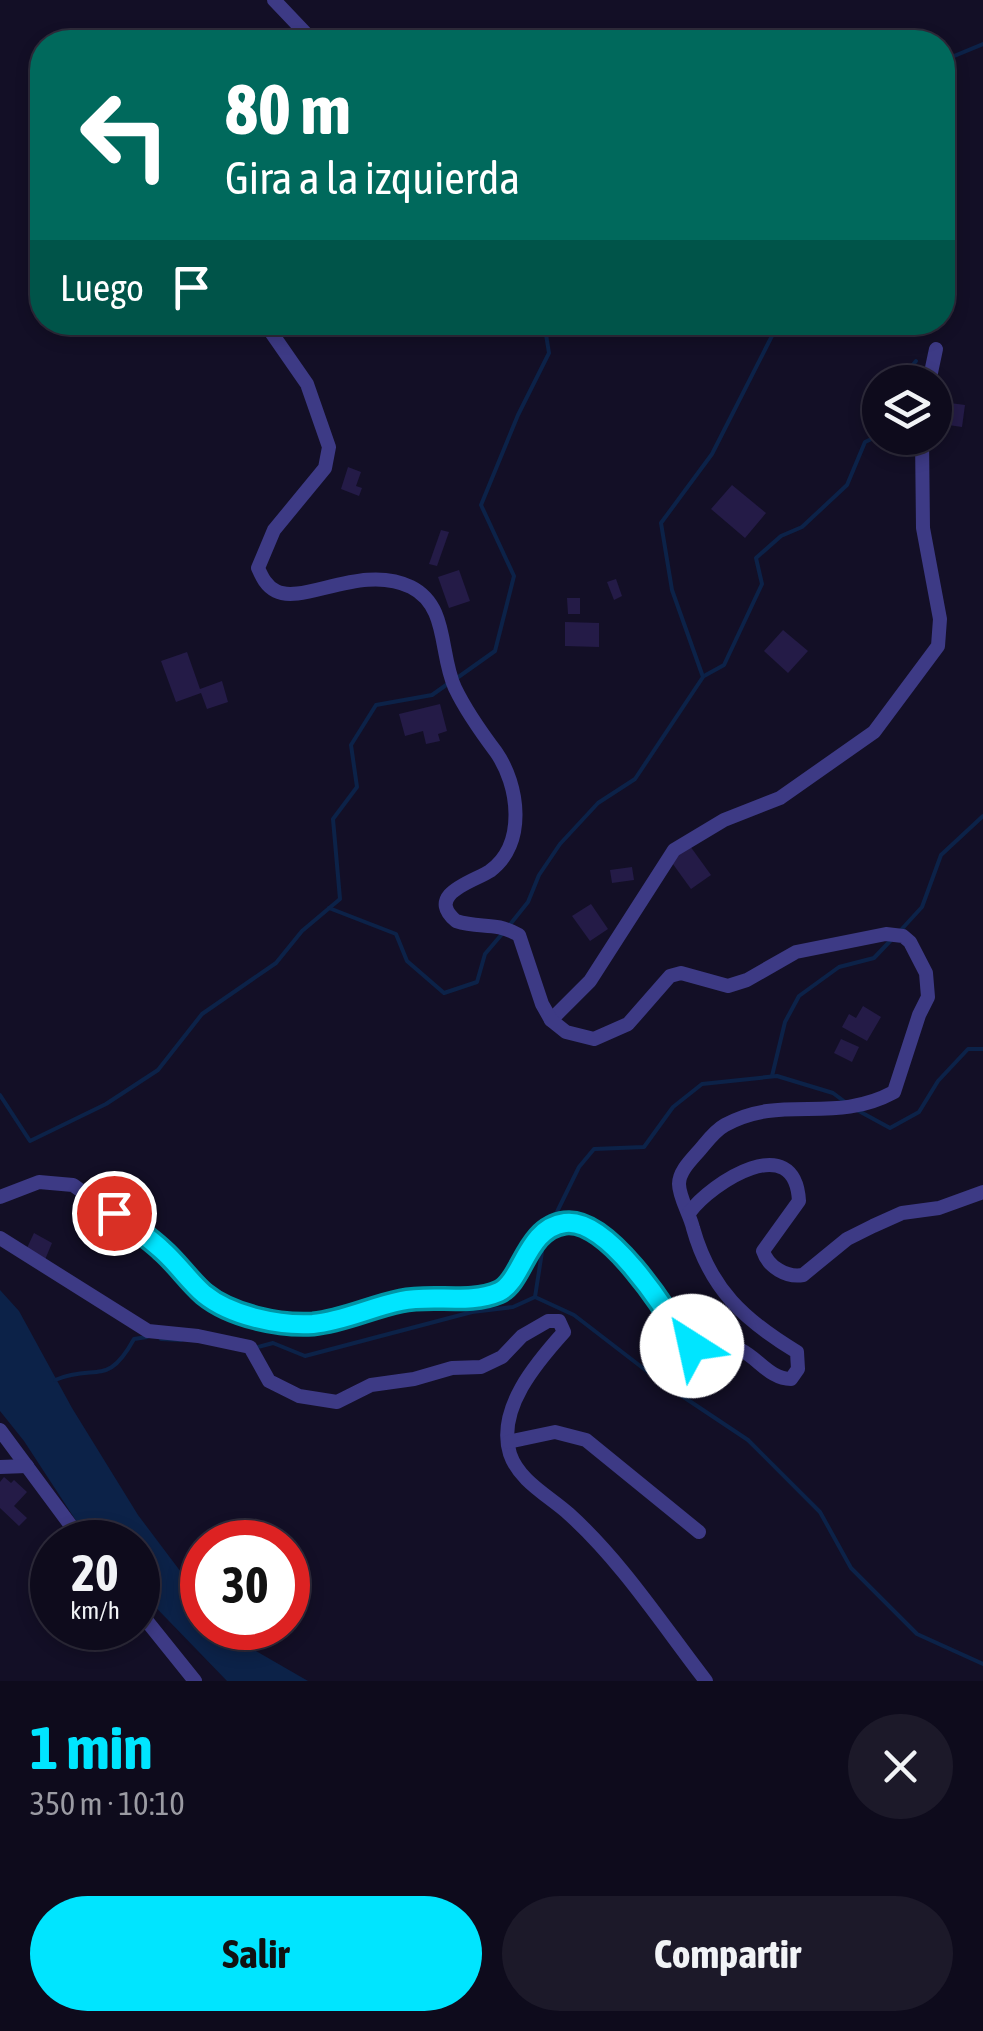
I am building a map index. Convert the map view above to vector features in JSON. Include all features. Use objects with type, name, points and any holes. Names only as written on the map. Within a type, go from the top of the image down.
[{"type":"street","points":[[274,0],[303,30]]},
{"type":"street","points":[[0,1198],[39,1182],[73,1185],[161,1248],[206,1295],[262,1319],[310,1324],[406,1300],[477,1298],[501,1291],[511,1283],[534,1242],[561,1223],[582,1223],[639,1272],[684,1342],[692,1346],[717,1343],[743,1351],[780,1378],[791,1378],[798,1369],[797,1352],[766,1334],[734,1307],[701,1257],[678,1186],[684,1168],[721,1127],[775,1108],[854,1108],[894,1092],[928,998],[926,973],[910,942],[894,935],[796,952],[747,980],[728,986],[681,973],[670,976],[628,1024],[594,1039],[566,1032],[551,1020],[519,935],[501,924],[465,924],[450,916],[447,908],[456,888],[491,870],[508,848],[516,816],[505,765],[448,672],[438,617],[426,597],[411,587],[372,578],[294,594],[278,593],[266,584],[258,568],[264,549],[287,511],[330,458],[307,384],[273,335]]},
{"type":"street","points":[[932,365],[936,348]]},
{"type":"street","points":[[551,1020],[590,981],[674,850],[724,820],[780,798],[874,732],[938,646],[940,619],[923,528],[922,455]]},
{"type":"street","points":[[689,1213],[700,1198],[722,1181],[765,1164],[785,1168],[796,1181],[799,1201],[763,1251],[766,1260],[776,1268],[796,1276],[803,1275],[847,1239],[873,1226],[902,1213],[939,1208],[983,1192]]},
{"type":"street","points":[[0,1238],[148,1331],[253,1352],[269,1381],[299,1396],[337,1402],[371,1385],[452,1368],[481,1367],[502,1358],[522,1336],[554,1319],[562,1324],[564,1332],[535,1363],[511,1415],[508,1442],[516,1466],[604,1548],[706,1681]]},
{"type":"street","points":[[0,1430],[67,1520]]},
{"type":"street","points":[[508,1442],[555,1432],[586,1440],[699,1532]]},
{"type":"street","points":[[0,1467],[27,1466]]},
{"type":"street","points":[[160,1637],[195,1681]]},
{"type":"water","points":[[0,1290],[19,1311],[72,1408],[142,1520],[76,1520],[0,1411]]},
{"type":"water","points":[[160,1544],[180,1571],[180,1632],[160,1612]]},
{"type":"water","points":[[197,1650],[255,1650],[308,1681],[227,1681]]},
{"type":"building","points":[[952,403],[965,405],[962,427],[952,426]]},
{"type":"building","points":[[348,467],[361,472],[356,486],[362,488],[359,496],[341,489]]},
{"type":"building","points":[[732,485],[766,513],[745,538],[711,509]]},
{"type":"building","points":[[441,530],[449,532],[437,566],[429,564]]},
{"type":"building","points":[[459,570],[470,601],[449,608],[438,577]]},
{"type":"building","points":[[616,579],[622,596],[614,600],[607,582]]},
{"type":"building","points":[[567,598],[580,598],[580,614],[568,614]]},
{"type":"building","points":[[565,622],[599,623],[599,647],[565,646]]},
{"type":"building","points":[[783,630],[808,651],[788,673],[764,651]]},
{"type":"building","points":[[187,652],[200,689],[222,681],[228,702],[207,709],[201,693],[176,702],[161,661]]},
{"type":"building","points":[[440,704],[447,731],[438,734],[440,741],[426,744],[423,731],[405,736],[399,714]]},
{"type":"building","points":[[690,846],[711,875],[691,889],[670,860]]},
{"type":"building","points":[[632,867],[634,880],[612,883],[610,870]]},
{"type":"building","points":[[591,904],[608,929],[590,941],[572,916]]},
{"type":"building","points":[[863,1006],[881,1017],[867,1041],[842,1027],[849,1014],[856,1018]]},
{"type":"building","points":[[841,1039],[859,1047],[852,1062],[834,1053]]},
{"type":"building","points":[[34,1233],[52,1243],[44,1262],[26,1250]]},
{"type":"building","points":[[4,1477],[27,1492],[14,1506],[27,1518],[19,1526],[0,1508],[0,1482]]},
{"type":"waterway","points":[[955,56],[983,44]]},
{"type":"waterway","points":[[457,678],[495,651],[514,576],[481,505],[549,353],[546,335]]},
{"type":"waterway","points":[[508,927],[528,902],[539,875],[560,844],[598,803],[635,779],[703,677],[672,590],[661,523],[712,454],[772,335]]},
{"type":"waterway","points":[[913,365],[916,361]]},
{"type":"waterway","points":[[704,676],[724,665],[762,584],[756,558],[781,536],[802,527],[847,485],[862,449]]},
{"type":"waterway","points":[[0,1095],[30,1141],[106,1104],[158,1070],[202,1014],[276,963],[302,931],[340,899],[333,819],[357,787],[351,745],[376,705],[432,695],[449,683]]},
{"type":"waterway","points":[[900,931],[922,907],[941,855],[983,816]]},
{"type":"waterway","points":[[329,908],[396,934],[407,961],[444,993],[477,982],[485,954],[502,934]]},
{"type":"waterway","points":[[772,1076],[785,1022],[799,996],[839,967],[874,958],[893,938]]},
{"type":"waterway","points":[[857,1110],[890,1128],[919,1112],[938,1081],[968,1049],[983,1049]]},
{"type":"waterway","points":[[552,1222],[579,1167],[594,1149],[644,1147],[673,1107],[702,1084],[777,1076],[833,1093],[845,1102]]},
{"type":"waterway","points":[[254,1348],[273,1343],[305,1356],[472,1312],[513,1307],[535,1297],[544,1239]]},
{"type":"waterway","points":[[535,1297],[574,1315],[661,1382],[748,1440],[820,1512],[851,1568],[917,1634],[983,1664]]},
{"type":"waterway","points":[[55,1380],[108,1369],[125,1354],[134,1339],[147,1337]]},
{"type":"waterway","points":[[161,1339],[181,1340]]},
{"type":"route","points":[[114,1213],[161,1248],[206,1295],[262,1319],[310,1324],[406,1300],[477,1298],[501,1291],[511,1283],[534,1242],[561,1223],[582,1223],[639,1272],[684,1342],[692,1346]]}]
